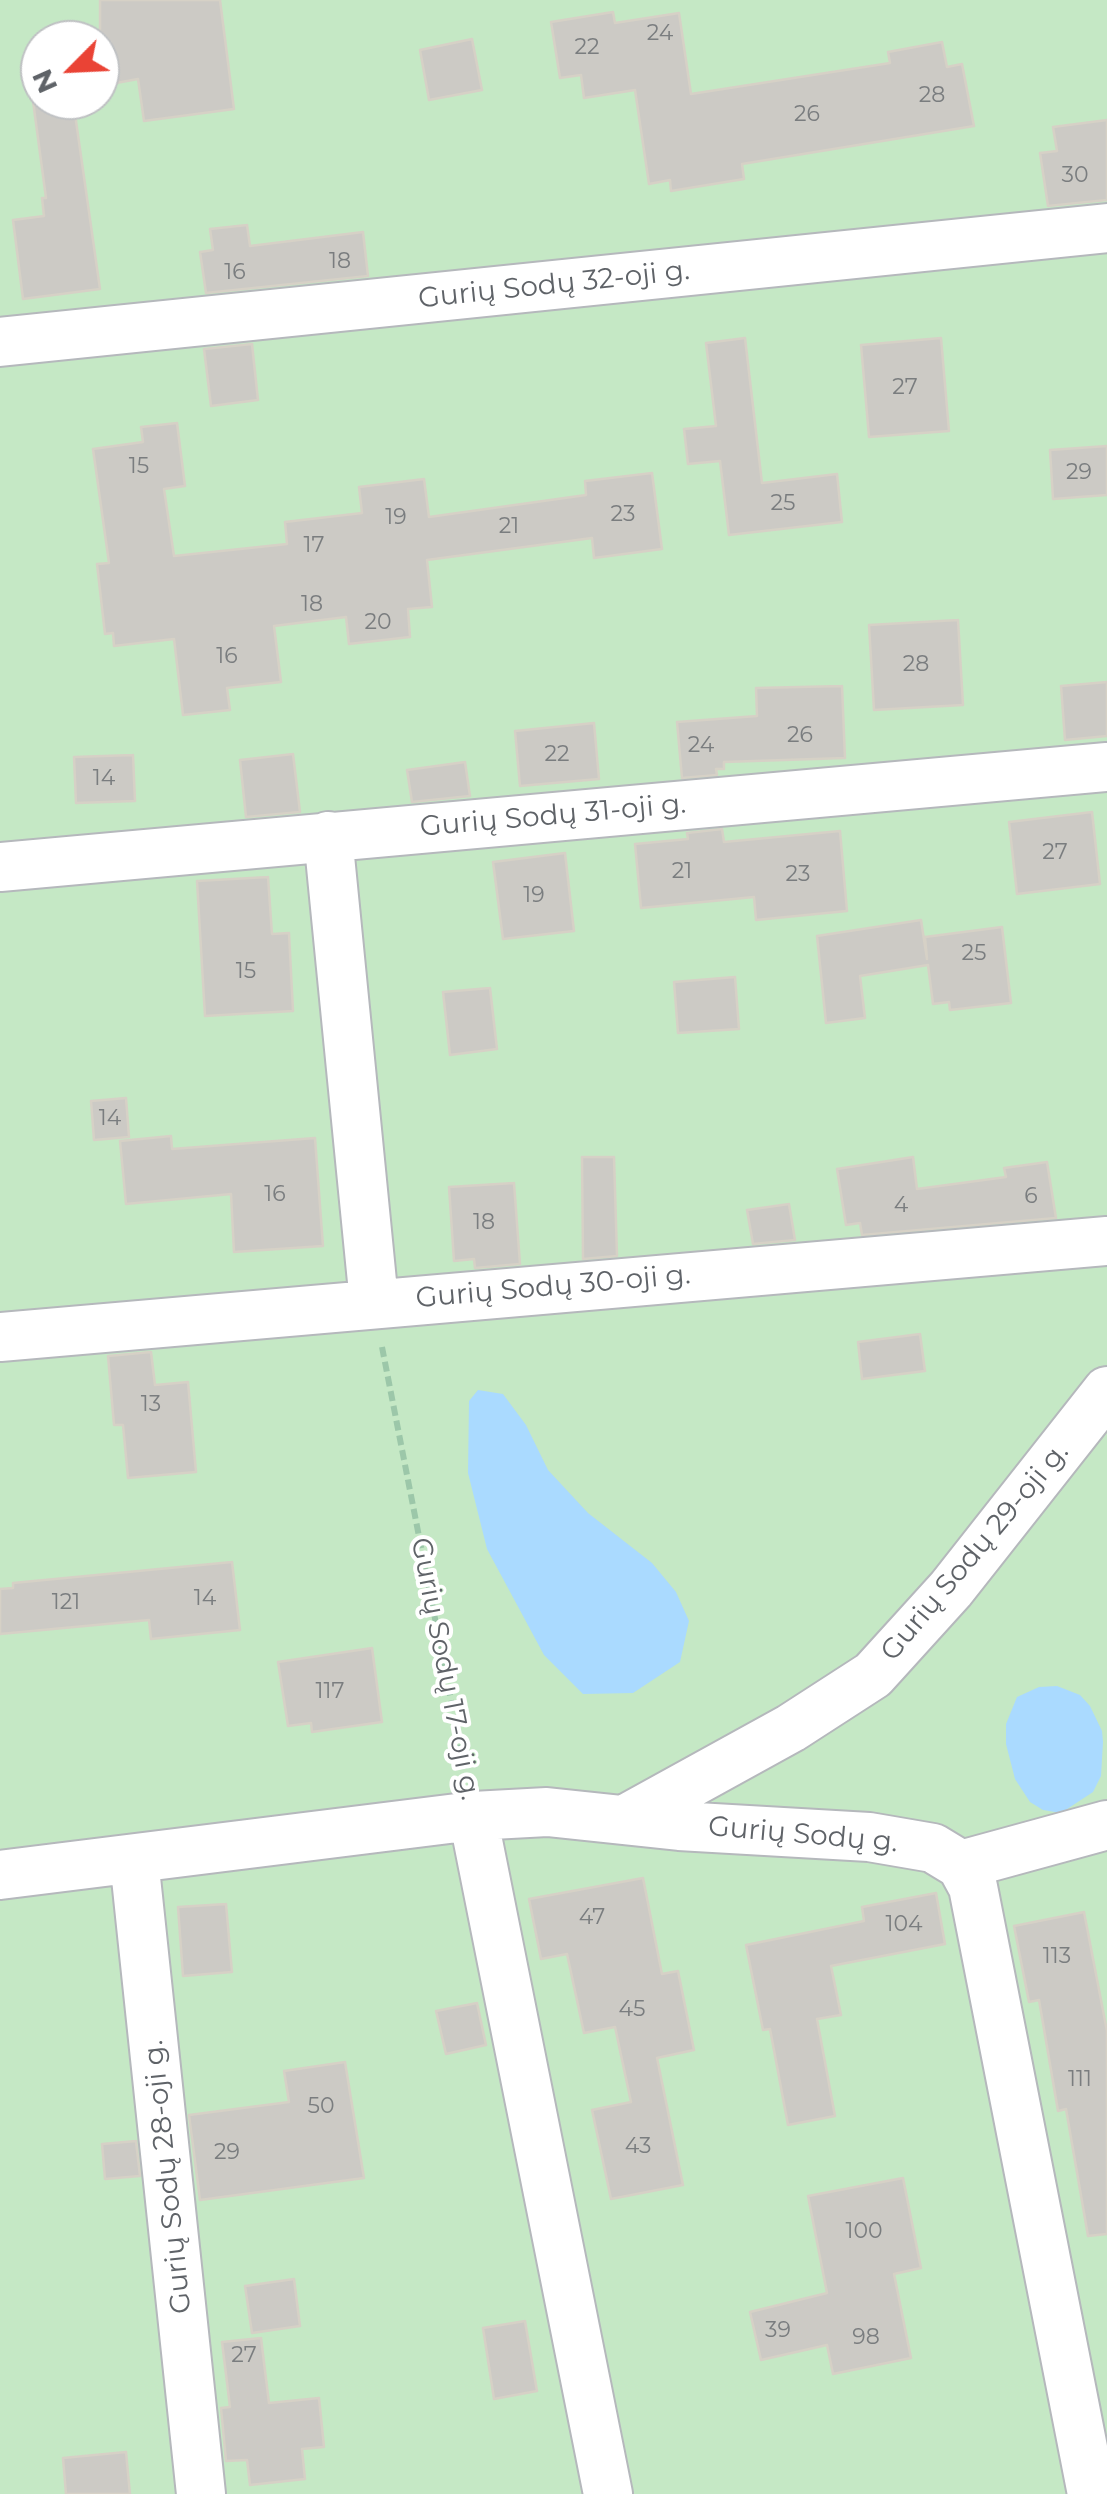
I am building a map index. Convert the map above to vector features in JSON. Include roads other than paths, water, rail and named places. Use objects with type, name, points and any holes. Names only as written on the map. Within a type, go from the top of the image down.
[{"type":"street","name":"Gurių Sodų 32-oji g.","points":[[0,342],[1107,228]]},
{"type":"street","name":"Gurių Sodų 31-oji g.","points":[[0,867],[1107,767]]},
{"type":"street","points":[[328,836],[374,1302]]},
{"type":"street","name":"Gurių Sodų 30-oji g.","points":[[0,1337],[1107,1241]]},
{"type":"street","name":"Gurių Sodų 29-oji g.","points":[[624,1820],[791,1728],[873,1674],[951,1589],[1107,1391]]},
{"type":"street","name":"Gurių Sodų g.","points":[[0,1875],[473,1816],[547,1812],[869,1837],[933,1848],[960,1865]]},
{"type":"street","name":"Gurių Sodų 17-oji g.","points":[[473,1816],[608,2494]]},
{"type":"street","points":[[1092,2494],[972,1887],[960,1865],[1107,1825]]},
{"type":"street","name":"Gurių Sodų 28-oji g.","points":[[134,1860],[202,2494]]},
{"type":"water","points":[[478,1390],[503,1394],[526,1425],[548,1470],[588,1513],[652,1563],[676,1592],[689,1621],[680,1662],[633,1693],[583,1694],[544,1655],[487,1549],[468,1473],[469,1401]]},
{"type":"water","points":[[1057,1686],[1080,1695],[1090,1706],[1103,1742],[1101,1776],[1093,1792],[1061,1813],[1043,1810],[1030,1802],[1015,1779],[1006,1744],[1006,1724],[1017,1697],[1039,1687]]}]
